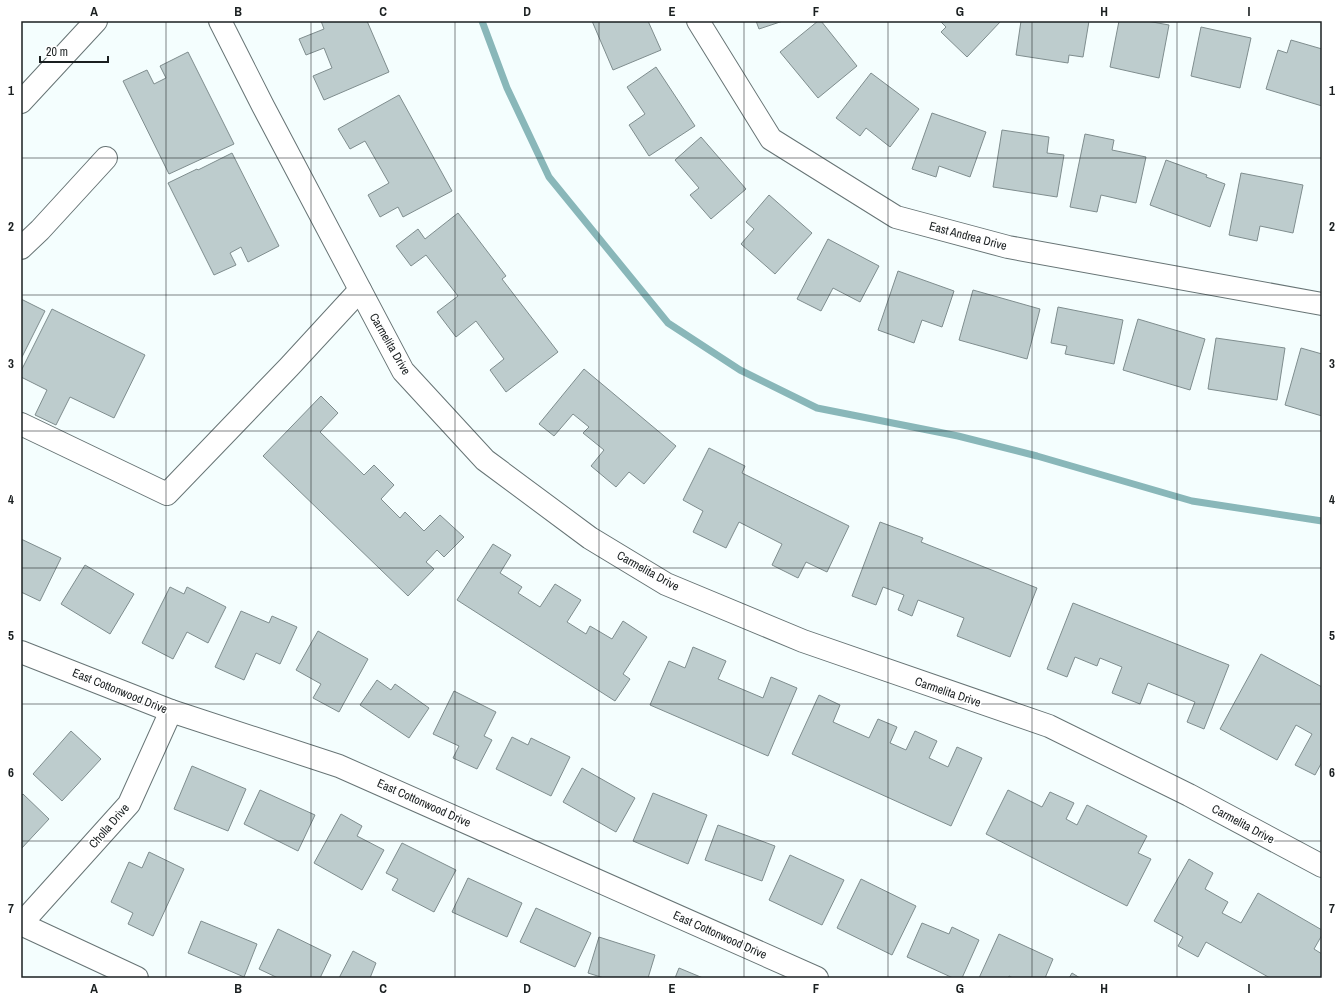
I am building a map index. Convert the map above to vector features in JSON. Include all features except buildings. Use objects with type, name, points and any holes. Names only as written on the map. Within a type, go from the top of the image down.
[{"type":"street","points":[[21,102],[96,21]]},
{"type":"street","name":"Carmelita Drive","points":[[220,21],[266,112],[403,371],[485,460],[590,538],[666,584],[803,642],[1049,726],[1189,795],[1322,866]]},
{"type":"street","name":"East Andrea Drive","points":[[698,21],[771,139],[896,217],[1008,246],[1322,304]]},
{"type":"street","points":[[21,248],[40,230],[106,158]]},
{"type":"street","points":[[21,424],[167,494],[289,367],[360,290]]},
{"type":"street","name":"East Cottonwood Drive","points":[[21,652],[171,711],[339,766],[817,978]]},
{"type":"street","name":"Cholla Drive","points":[[21,924],[129,804],[171,711]]},
{"type":"street","points":[[21,924],[137,978]]},
{"type":"waterway","points":[[482,21],[507,88],[549,177],[668,323],[740,370],[817,408],[958,436],[1037,456],[1192,501],[1322,521]]}]
